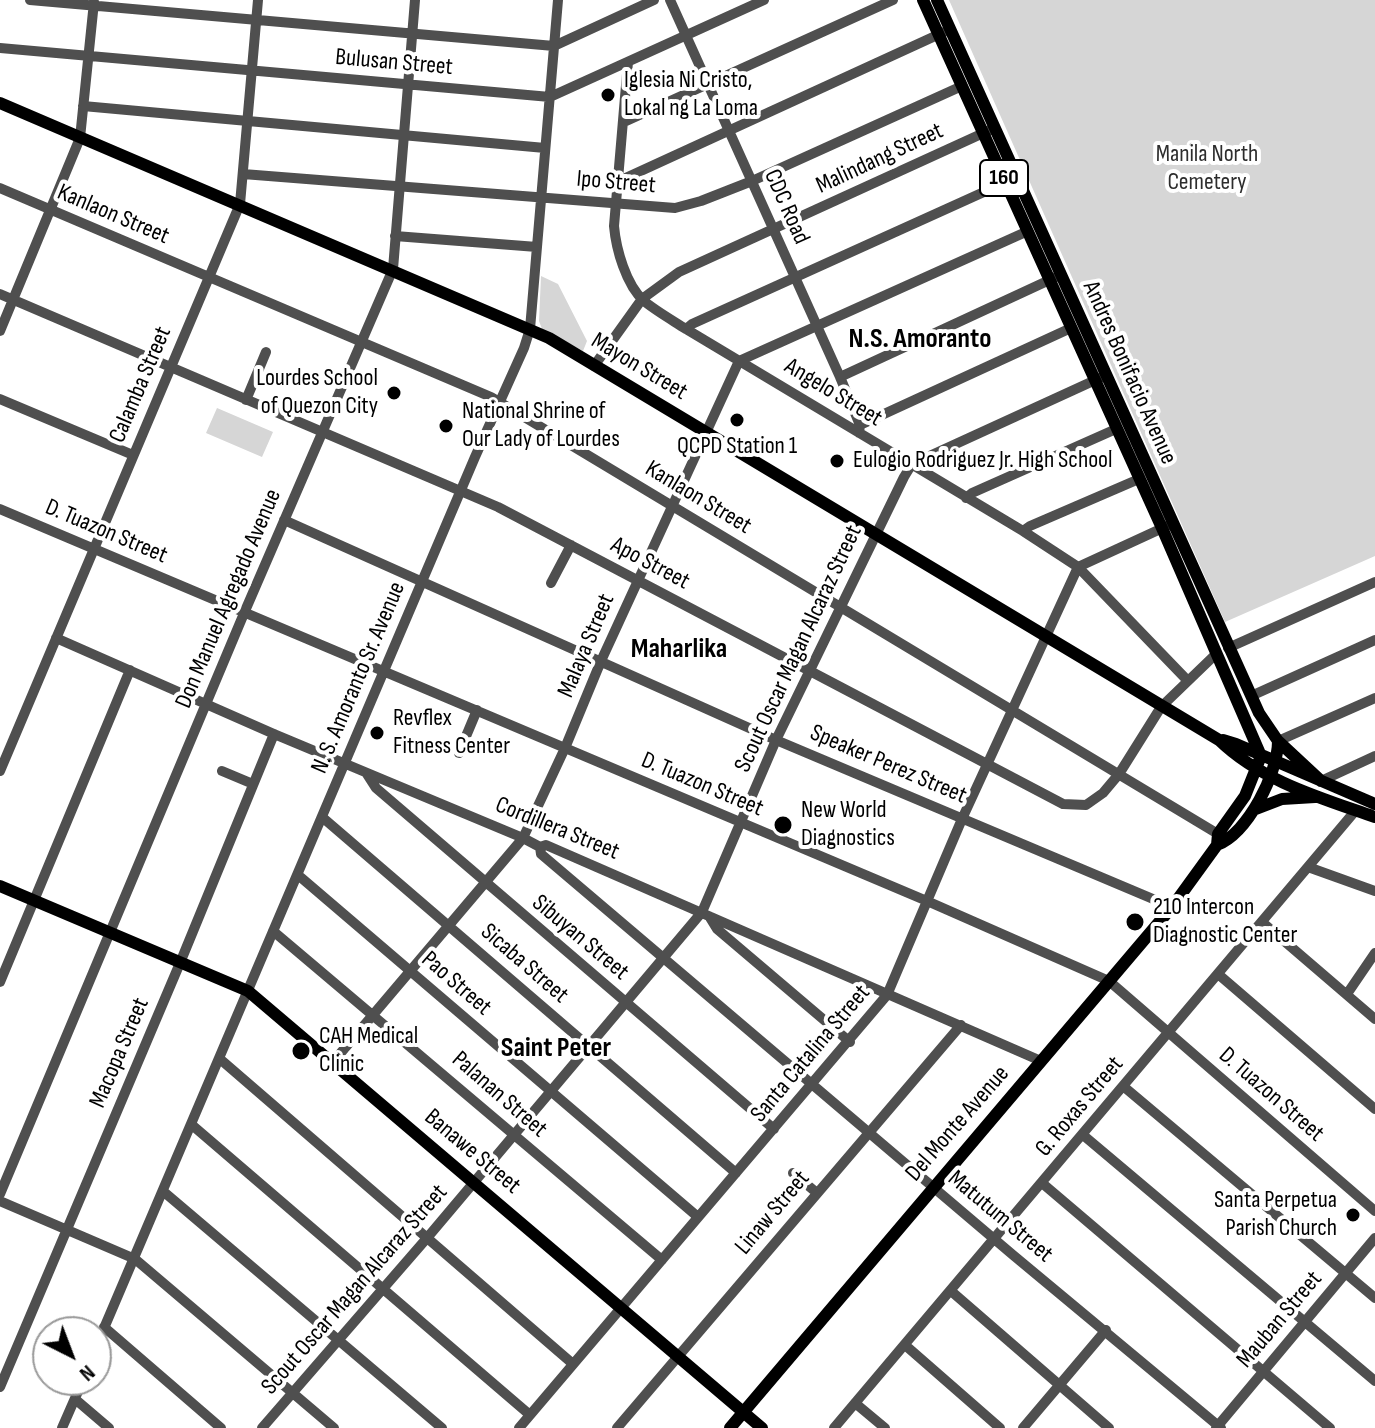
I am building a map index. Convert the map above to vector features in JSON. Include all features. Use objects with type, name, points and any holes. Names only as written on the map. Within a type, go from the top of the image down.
[{"type":"main road","name":"Andres Bonifacio Avenue","points":[[923,0],[944,31],[1167,526],[1222,651],[1259,762]]},
{"type":"main road","name":"Andres Bonifacio Avenue","points":[[937,0],[962,86],[990,131],[1006,182],[1028,231],[1055,278],[1071,328],[1100,378],[1116,429],[1139,479],[1167,526]]},
{"type":"main road","name":"Mayon Street","points":[[0,103],[530,329],[1161,707],[1259,762]]},
{"type":"main road","name":"Andres Bonifacio Avenue","points":[[1222,651],[1270,733],[1321,781]]},
{"type":"main road","points":[[1245,796],[1244,771],[1233,747],[1250,732]]},
{"type":"main road","points":[[1270,776],[1276,762],[1278,741]]},
{"type":"main road","points":[[1259,762],[1276,762],[1375,804]]},
{"type":"main road","points":[[1259,762],[1270,776],[1375,817]]},
{"type":"main road","name":"Del Monte Avenue","points":[[730,1428],[1172,907],[1245,796],[1259,762]]},
{"type":"main road","name":"Del Monte Avenue","points":[[1218,840],[1228,841],[1252,813],[1270,776]]},
{"type":"main road","points":[[1252,813],[1270,802],[1318,797]]},
{"type":"main road","name":"Banawe Street","points":[[0,886],[248,991],[762,1428]]},
{"type":"street","points":[[30,0],[94,3],[554,46],[654,0]]},
{"type":"street","name":"Calamba Street","points":[[0,771],[240,204],[258,0]]},
{"type":"street","name":"Don Manuel Agregado Avenue","points":[[0,1194],[245,611],[393,269],[415,0]]},
{"type":"street","name":"N. S. Amoranto Sr. Avenue","points":[[109,1316],[530,329],[558,0]]},
{"type":"street","name":"CDC Road","points":[[670,0],[840,377],[860,429]]},
{"type":"street","name":"Bulusan Street","points":[[0,48],[550,97],[764,0]]},
{"type":"street","points":[[624,122],[893,0]]},
{"type":"street","points":[[0,331],[80,138],[94,3]]},
{"type":"street","points":[[619,181],[944,31]]},
{"type":"street","name":"Angelo Street","points":[[628,62],[615,245],[621,263],[642,299],[739,361],[860,429],[1078,567],[1187,680]]},
{"type":"street","name":"Ipo Street","points":[[243,174],[675,208],[752,181],[962,86]]},
{"type":"street","points":[[83,106],[545,148]]},
{"type":"street","name":"Malindang Street","points":[[594,366],[642,299],[679,272],[990,131]]},
{"type":"street","points":[[686,329],[1006,182]]},
{"type":"street","name":"Kanlaon Street","points":[[0,188],[499,402],[1119,774],[1218,840]]},
{"type":"street","points":[[739,361],[1028,231]]},
{"type":"street","points":[[395,236],[537,247]]},
{"type":"street","points":[[840,377],[1055,278]]},
{"type":"street","name":"Apo Street","points":[[0,294],[461,490],[1063,804],[1086,805],[1096,799],[1119,774],[1161,707],[1222,651],[1375,582]]},
{"type":"street","points":[[860,429],[1071,328]]},
{"type":"street","points":[[246,400],[266,352]]},
{"type":"street","name":"Malaya Street","points":[[333,1062],[523,838],[739,361]]},
{"type":"street","points":[[912,464],[1100,378]]},
{"type":"street","points":[[0,399],[133,455]]},
{"type":"street","points":[[966,498],[1116,429]]},
{"type":"street","name":"Scout Oscar Magan Alcaraz Street","points":[[262,1428],[664,958],[706,914],[740,823],[776,740],[912,464]]},
{"type":"street","points":[[1023,531],[1139,479]]},
{"type":"street","name":"D. Tuazon Street","points":[[0,509],[1109,981],[1375,1211]]},
{"type":"street","name":"Speaker Perez Street","points":[[284,520],[776,740],[1172,907]]},
{"type":"street","points":[[1078,567],[1167,526]]},
{"type":"street","points":[[551,583],[571,545]]},
{"type":"street","name":"Santa Catalina Street","points":[[519,1428],[887,995],[962,819],[1078,567]]},
{"type":"street","name":"Cordillera Street","points":[[56,638],[540,847],[546,845],[1041,1061]]},
{"type":"street","points":[[1251,696],[1375,640]]},
{"type":"street","points":[[0,982],[130,670]]},
{"type":"street","points":[[1278,741],[1375,698]]},
{"type":"street","points":[[459,753],[477,710]]},
{"type":"street","name":"Macopa Street","points":[[0,1387],[274,734]]},
{"type":"street","points":[[1321,781],[1375,756]]},
{"type":"street","points":[[222,771],[253,784]]},
{"type":"street","name":"Sibuyan Street","points":[[366,772],[376,788],[774,1129]]},
{"type":"street","name":"G. Roxas Street","points":[[834,1428],[1356,810]]},
{"type":"street","name":"Sicaba Street","points":[[322,817],[736,1173]]},
{"type":"street","name":"Matutum Street","points":[[540,847],[540,852],[1218,1427]]},
{"type":"street","points":[[1308,867],[1375,891]]},
{"type":"street","name":"Pao Street","points":[[298,875],[698,1217]]},
{"type":"street","points":[[706,914],[717,929],[850,1042]]},
{"type":"street","points":[[1262,922],[1375,1019]]},
{"type":"street","name":"Palanan Street","points":[[273,931],[662,1260]]},
{"type":"street","points":[[1347,994],[1375,953]]},
{"type":"street","points":[[1218,974],[1375,1109]]},
{"type":"street","name":"Linaw Street","points":[[617,1428],[961,1025]]},
{"type":"street","points":[[220,1059],[573,1364]]},
{"type":"street","points":[[1123,1086],[1375,1298]]},
{"type":"street","points":[[192,1125],[530,1415]]},
{"type":"street","points":[[1083,1135],[1375,1381]]},
{"type":"street","points":[[793,1173],[817,1193]]},
{"type":"street","points":[[1042,1183],[1330,1428]]},
{"type":"street","points":[[164,1192],[442,1428]]},
{"type":"street","points":[[0,1201],[135,1259],[334,1428]]},
{"type":"street","name":"Mauban Street","points":[[1218,1427],[1375,1238]]},
{"type":"street","points":[[951,1291],[1109,1428]]},
{"type":"street","points":[[1023,1428],[1106,1330]]},
{"type":"street","points":[[112,1334],[221,1428]]},
{"type":"street","points":[[905,1345],[1000,1428]]},
{"type":"street","points":[[62,1428],[76,1396]]},
{"type":"street","points":[[75,1399],[109,1428]]},
{"type":"street","points":[[855,1403],[885,1428]]},
{"type":"green space","name":"Manila North Cemetery","points":[[949,0],[1375,0],[1375,556],[1225,622]]},
{"type":"green space","points":[[541,276],[558,284],[587,341],[583,351],[542,329],[539,321]]},
{"type":"green space","points":[[217,408],[273,432],[262,457],[206,433]]},
{"type":"place","name":"Iglesia Ni Cristo, Lokal ng La Loma","points":[[608,95]]},
{"type":"place","name":"Lourdes School of Quezon City","points":[[394,393]]},
{"type":"place","name":"QCPD Station 1","points":[[737,420]]},
{"type":"place","name":"National Shrine of Our Lady of Lourdes","points":[[446,426]]},
{"type":"place","name":"Eulogio Rodriguez Jr. High School","points":[[837,461]]},
{"type":"place","name":"Revflex Fitness Center","points":[[377,733]]},
{"type":"place","name":"New World Diagnostics","points":[[783,825]]},
{"type":"place","name":"210 Intercon Diagnostic Center","points":[[1135,922]]},
{"type":"place","name":"CAH Medical Clinic","points":[[301,1051]]},
{"type":"place","name":"Santa Perpetua Parish Church","points":[[1353,1215]]},
{"type":"district","name":"N.S. Amoranto","points":[[920,340]]},
{"type":"district","name":"Maharlika","points":[[679,650]]},
{"type":"district","name":"Saint Peter","points":[[556,1049]]}]
